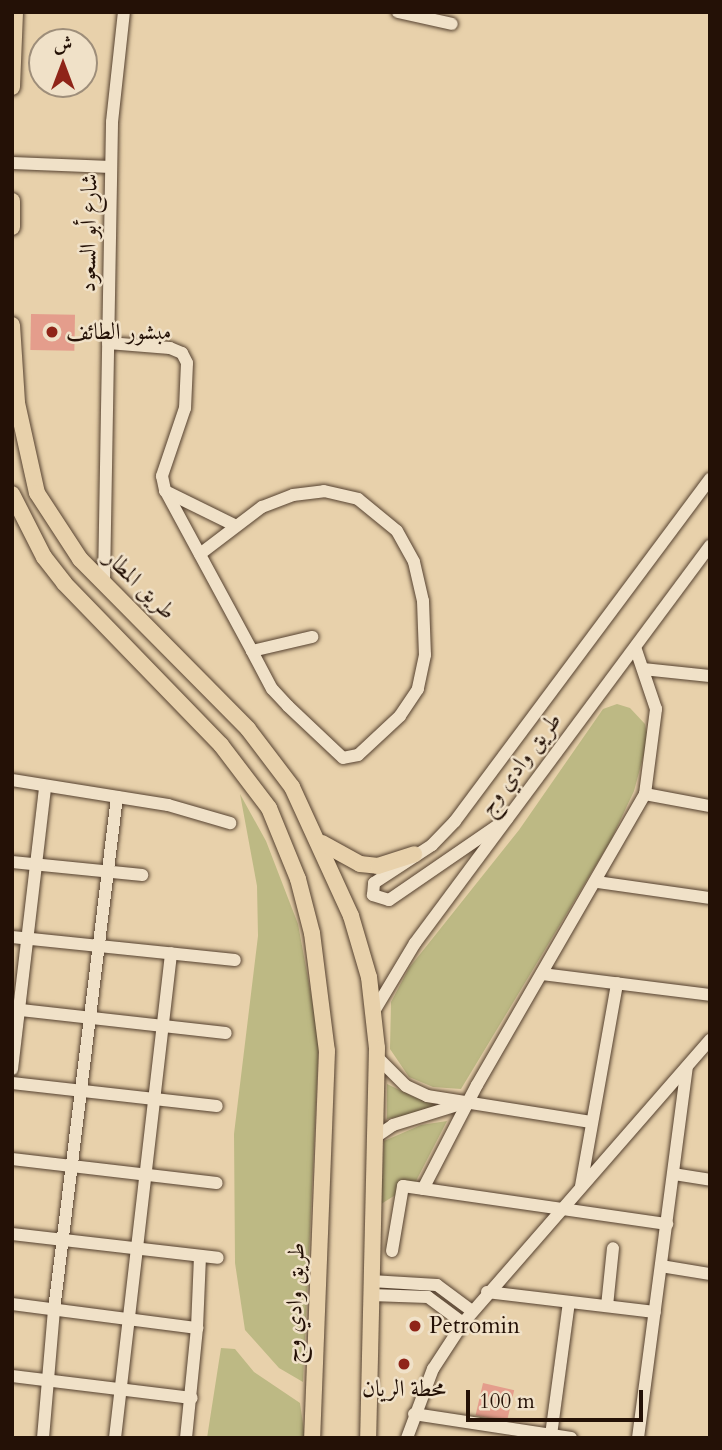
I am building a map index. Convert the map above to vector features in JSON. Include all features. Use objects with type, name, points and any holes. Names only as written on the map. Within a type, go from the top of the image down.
[{"type":"main road","points":[[12,87],[15,12]]},
{"type":"main road","points":[[12,201],[12,227]]},
{"type":"main road","name":"طريق المطار","points":[[12,325],[17,403],[37,493],[80,559],[248,729],[292,787],[320,841]]},
{"type":"main road","name":"طريق وادي وج","points":[[12,494],[44,557],[64,583],[221,745],[269,808],[298,879],[312,933],[327,1051],[312,1438]]},
{"type":"main road","points":[[320,841],[334,853],[360,864],[378,866],[414,854]]},
{"type":"main road","points":[[320,841],[351,916],[369,978],[373,1014],[376,1056],[368,1438]]},
{"type":"street","name":"شارع أبو السعود","points":[[104,582],[111,167],[116,57],[124,12]]},
{"type":"street","points":[[398,12],[452,24]]},
{"type":"street","points":[[12,163],[111,167]]},
{"type":"street","points":[[108,343],[170,348],[182,353],[187,363],[185,408],[162,476],[165,490],[272,689],[343,758],[351,760],[400,716],[418,689],[425,655],[423,601],[414,562],[397,531],[358,499],[324,491],[293,495],[234,525],[200,554]]},
{"type":"street","name":"طريق وادي وج","points":[[507,819],[389,900],[376,899],[374,883],[414,854],[432,845],[455,821],[710,479]]},
{"type":"street","points":[[165,490],[234,525]]},
{"type":"street","name":"طريق وادي وج","points":[[373,1014],[393,973],[710,545]]},
{"type":"street","points":[[252,651],[312,637]]},
{"type":"street","points":[[423,1189],[468,1101],[597,882],[645,794],[656,709],[635,647]]},
{"type":"street","points":[[643,669],[710,676]]},
{"type":"street","points":[[12,780],[168,805],[230,823]]},
{"type":"street","points":[[12,1069],[16,1009],[45,786]]},
{"type":"street","points":[[645,794],[710,806]]},
{"type":"street","points":[[43,1438],[54,1310],[117,797]]},
{"type":"street","points":[[12,862],[142,876]]},
{"type":"street","points":[[597,882],[710,898]]},
{"type":"street","points":[[12,937],[235,960]]},
{"type":"street","points":[[115,1438],[126,1319],[171,953]]},
{"type":"street","points":[[542,974],[710,995]]},
{"type":"street","points":[[581,1186],[617,983]]},
{"type":"street","points":[[16,1009],[226,1033]]},
{"type":"street","points":[[407,1438],[433,1369],[472,1311],[710,1040]]},
{"type":"street","points":[[376,1056],[416,1091],[591,1122]]},
{"type":"street","points":[[638,1438],[687,1066]]},
{"type":"street","points":[[12,1083],[217,1106]]},
{"type":"street","points":[[374,1138],[393,1125],[468,1101]]},
{"type":"street","points":[[12,1159],[216,1183]]},
{"type":"street","points":[[674,1174],[710,1180]]},
{"type":"street","points":[[392,1251],[403,1186],[667,1224]]},
{"type":"street","points":[[12,1234],[218,1258]]},
{"type":"street","points":[[607,1306],[613,1248]]},
{"type":"street","points":[[186,1438],[192,1398],[200,1257]]},
{"type":"street","points":[[661,1266],[710,1274]]},
{"type":"street","points":[[371,1288],[437,1284],[472,1311]]},
{"type":"street","points":[[371,1288],[428,1297],[463,1323]]},
{"type":"street","points":[[487,1292],[655,1312]]},
{"type":"street","points":[[551,1435],[569,1302]]},
{"type":"street","points":[[12,1304],[197,1328]]},
{"type":"street","points":[[12,1376],[192,1398]]},
{"type":"street","points":[[414,1414],[571,1438]]},
{"type":"shaded area","points":[[617,704],[630,708],[645,724],[648,739],[634,791],[611,840],[461,1089],[433,1087],[409,1077],[390,1049],[391,1002],[409,968],[519,830],[603,709]]},
{"type":"shaded area","points":[[240,794],[266,841],[298,924],[319,1038],[303,1382],[279,1368],[245,1330],[235,1263],[234,1134],[258,936],[257,886]]},
{"type":"shaded area","points":[[387,1084],[414,1097],[443,1108],[387,1119]]},
{"type":"shaded area","points":[[447,1121],[415,1183],[381,1204],[384,1141],[421,1125]]},
{"type":"shaded area","points":[[221,1348],[235,1349],[254,1372],[300,1403],[305,1438],[207,1438]]},
{"type":"building","name":"مبشور الطائف","points":[[31,314],[75,315],[74,351],[30,350]]},
{"type":"building","points":[[483,1383],[514,1390],[507,1422],[476,1415]]},
{"type":"place","name":"مبشور الطائف","points":[[52,332]]},
{"type":"place","name":"Petromin","points":[[415,1326]]},
{"type":"place","name":"محطة الريان","points":[[404,1364]]}]
